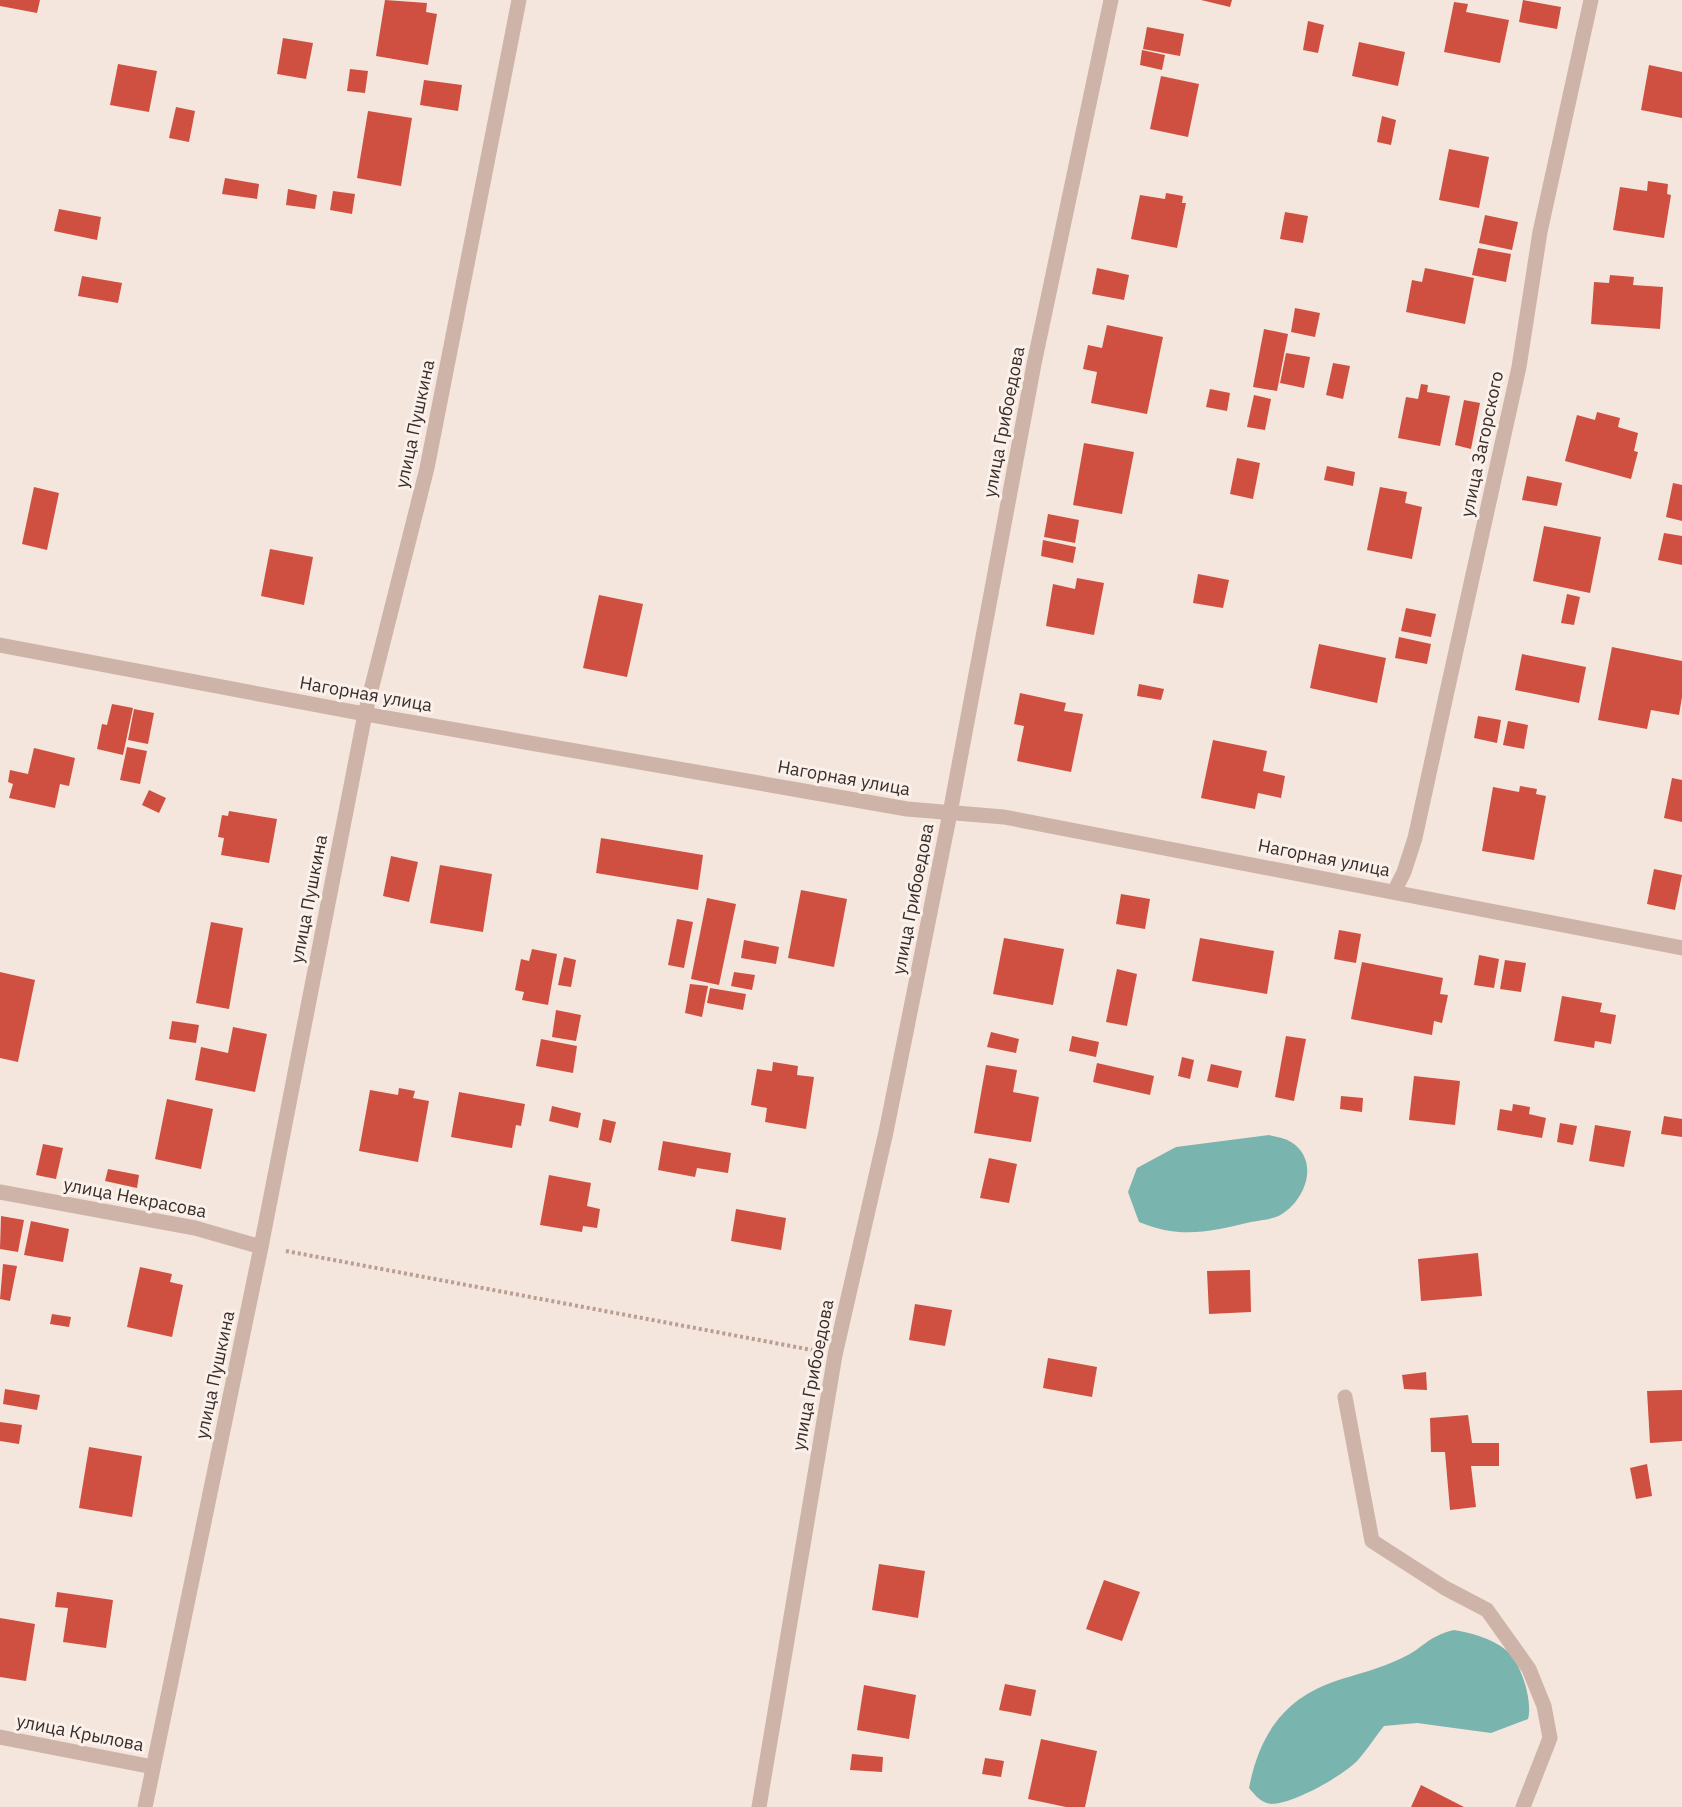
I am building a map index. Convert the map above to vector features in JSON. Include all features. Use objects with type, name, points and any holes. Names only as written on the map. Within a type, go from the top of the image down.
[{"type":"street","name":"улица Пушкина","points":[[145,1807],[261,1247],[365,714],[427,468],[519,0]]},
{"type":"street","name":"улица Грибоедова","points":[[759,1807],[835,1355],[886,1132],[950,813],[1034,364],[1111,0]]},
{"type":"street","name":"улица Загорского","points":[[1394,892],[1404,872],[1414,838],[1519,367],[1540,232],[1591,0]]},
{"type":"street","name":"Нагорная улица","points":[[0,645],[365,714],[907,809],[1004,817],[1682,948]]},
{"type":"street","name":"улица Некрасова","points":[[0,1192],[195,1228],[261,1247]]},
{"type":"street","points":[[1345,1397],[1372,1541],[1445,1588],[1487,1610],[1529,1669],[1544,1706],[1550,1738],[1523,1807]]},
{"type":"street","name":"улица Крылова","points":[[0,1737],[153,1767]]},
{"type":"path","points":[[261,1247],[835,1355]]},
{"type":"water","points":[[1269,1135],[1289,1141],[1300,1150],[1307,1169],[1303,1189],[1298,1199],[1282,1214],[1222,1229],[1195,1232],[1168,1231],[1139,1222],[1128,1192],[1137,1168],[1176,1147]]},
{"type":"water","points":[[1454,1630],[1488,1639],[1506,1650],[1511,1656],[1521,1672],[1527,1692],[1528,1719],[1491,1733],[1417,1723],[1384,1726],[1351,1766],[1330,1781],[1304,1794],[1271,1804],[1261,1800],[1249,1788],[1259,1752],[1267,1737],[1287,1710],[1300,1699],[1333,1682],[1394,1662],[1431,1639]]},
{"type":"building","points":[[0,0],[40,0],[37,13],[0,6]]},
{"type":"building","points":[[385,0],[427,3],[426,12],[437,14],[428,65],[376,56]]},
{"type":"building","points":[[1201,0],[1232,0],[1230,7]]},
{"type":"building","points":[[1523,0],[1561,7],[1557,29],[1519,22]]},
{"type":"building","points":[[1454,2],[1468,4],[1466,12],[1509,20],[1500,63],[1444,52]]},
{"type":"building","points":[[1308,21],[1324,25],[1318,53],[1303,50]]},
{"type":"building","points":[[1147,27],[1184,34],[1180,56],[1143,49]]},
{"type":"building","points":[[283,38],[313,43],[306,79],[277,74]]},
{"type":"building","points":[[1359,42],[1405,52],[1398,86],[1352,76]]},
{"type":"building","points":[[1142,50],[1165,55],[1162,70],[1140,65]]},
{"type":"building","points":[[118,64],[157,71],[149,112],[110,105]]},
{"type":"building","points":[[1649,65],[1682,72],[1682,118],[1641,110]]},
{"type":"building","points":[[350,69],[368,71],[365,93],[347,91]]},
{"type":"building","points":[[1161,76],[1199,84],[1188,137],[1150,129]]},
{"type":"building","points":[[424,80],[462,85],[458,111],[420,105]]},
{"type":"building","points":[[176,107],[195,111],[189,142],[169,138]]},
{"type":"building","points":[[368,111],[412,118],[401,186],[357,178]]},
{"type":"building","points":[[1382,116],[1396,120],[1391,145],[1377,142]]},
{"type":"building","points":[[1449,149],[1489,157],[1479,208],[1439,200]]},
{"type":"building","points":[[225,178],[259,184],[257,199],[222,194]]},
{"type":"building","points":[[1648,181],[1668,184],[1667,194],[1671,195],[1664,238],[1613,230],[1620,187],[1647,191]]},
{"type":"building","points":[[288,189],[317,195],[315,209],[286,205]]},
{"type":"building","points":[[333,191],[355,194],[352,214],[330,210]]},
{"type":"building","points":[[1166,193],[1183,196],[1182,203],[1186,203],[1177,248],[1131,239],[1140,195],[1165,199]]},
{"type":"building","points":[[59,209],[101,217],[97,240],[54,231]]},
{"type":"building","points":[[1285,212],[1308,216],[1303,243],[1280,239]]},
{"type":"building","points":[[1485,215],[1518,222],[1512,250],[1479,243]]},
{"type":"building","points":[[1478,248],[1511,254],[1506,282],[1472,275]]},
{"type":"building","points":[[1097,268],[1129,275],[1124,300],[1092,294]]},
{"type":"building","points":[[1425,268],[1474,278],[1465,324],[1406,312],[1412,280],[1422,282]]},
{"type":"building","points":[[1610,275],[1634,277],[1633,285],[1663,287],[1660,329],[1591,324],[1594,282],[1609,283]]},
{"type":"building","points":[[82,276],[122,283],[118,303],[78,296]]},
{"type":"building","points":[[1295,308],[1320,313],[1315,337],[1291,332]]},
{"type":"building","points":[[1107,325],[1163,337],[1147,414],[1091,403],[1097,372],[1083,369],[1088,345],[1102,348]]},
{"type":"building","points":[[1264,329],[1288,334],[1277,391],[1253,387]]},
{"type":"building","points":[[1286,353],[1310,357],[1304,388],[1280,383]]},
{"type":"building","points":[[1333,363],[1350,366],[1343,399],[1326,395]]},
{"type":"building","points":[[1421,384],[1428,385],[1427,392],[1450,396],[1440,446],[1398,438],[1406,397],[1418,399]]},
{"type":"building","points":[[1210,389],[1230,393],[1227,411],[1206,407]]},
{"type":"building","points":[[1254,395],[1271,399],[1265,430],[1247,427]]},
{"type":"building","points":[[1464,400],[1480,403],[1471,449],[1455,445]]},
{"type":"building","points":[[1597,412],[1620,418],[1618,427],[1638,433],[1634,451],[1638,452],[1631,479],[1565,461],[1577,415],[1595,420]]},
{"type":"building","points":[[1084,443],[1134,452],[1122,514],[1073,505]]},
{"type":"building","points":[[1237,458],[1260,463],[1253,499],[1230,494]]},
{"type":"building","points":[[1327,466],[1355,472],[1353,486],[1324,480]]},
{"type":"building","points":[[1527,476],[1562,483],[1557,506],[1522,500]]},
{"type":"building","points":[[1673,483],[1682,485],[1682,521],[1666,517]]},
{"type":"building","points":[[34,487],[59,493],[47,550],[22,544]]},
{"type":"building","points":[[1380,487],[1407,492],[1405,503],[1422,507],[1412,559],[1367,550]]},
{"type":"building","points":[[1048,514],[1079,520],[1075,543],[1044,537]]},
{"type":"building","points":[[1544,526],[1601,537],[1590,593],[1533,581]]},
{"type":"building","points":[[1664,533],[1682,536],[1682,565],[1658,560]]},
{"type":"building","points":[[1043,540],[1076,547],[1073,563],[1041,556]]},
{"type":"building","points":[[270,549],[313,557],[304,605],[261,596]]},
{"type":"building","points":[[1198,574],[1229,580],[1223,608],[1193,603]]},
{"type":"building","points":[[1077,578],[1104,583],[1094,635],[1046,626],[1053,584],[1075,589]]},
{"type":"building","points":[[1567,594],[1580,597],[1574,625],[1561,623]]},
{"type":"building","points":[[599,595],[643,604],[627,677],[583,668]]},
{"type":"building","points":[[1406,608],[1436,614],[1431,637],[1401,631]]},
{"type":"building","points":[[1399,637],[1431,644],[1427,664],[1395,658]]},
{"type":"building","points":[[1319,644],[1386,658],[1377,703],[1310,688]]},
{"type":"building","points":[[1612,647],[1682,661],[1682,697],[1679,715],[1651,710],[1647,729],[1598,720]]},
{"type":"building","points":[[1522,654],[1586,667],[1579,703],[1515,690]]},
{"type":"building","points":[[1139,684],[1164,689],[1161,700],[1137,696]]},
{"type":"building","points":[[1020,693],[1066,703],[1064,711],[1083,714],[1071,772],[1017,761],[1024,726],[1014,724]]},
{"type":"building","points":[[112,704],[133,708],[123,755],[97,749],[102,724],[107,725]]},
{"type":"building","points":[[134,709],[154,713],[148,744],[128,740]]},
{"type":"building","points":[[1478,716],[1501,720],[1497,743],[1474,738]]},
{"type":"building","points":[[1508,721],[1528,725],[1524,749],[1503,745]]},
{"type":"building","points":[[1213,740],[1267,751],[1263,771],[1285,776],[1281,798],[1258,793],[1255,809],[1201,798]]},
{"type":"building","points":[[127,747],[147,751],[140,784],[120,780]]},
{"type":"building","points":[[34,748],[75,758],[69,786],[60,784],[55,808],[9,798],[13,784],[8,782],[10,770],[28,774]]},
{"type":"building","points":[[1672,778],[1682,780],[1682,822],[1664,818]]},
{"type":"building","points":[[1520,786],[1537,789],[1536,794],[1546,796],[1534,860],[1482,851],[1493,787],[1519,792]]},
{"type":"building","points":[[149,790],[166,798],[159,813],[142,805]]},
{"type":"building","points":[[229,811],[277,819],[269,863],[221,855],[224,838],[218,837],[222,815],[228,816]]},
{"type":"building","points":[[601,838],[703,855],[698,890],[596,873]]},
{"type":"building","points":[[391,856],[418,862],[409,902],[383,896]]},
{"type":"building","points":[[440,865],[492,874],[483,932],[430,923]]},
{"type":"building","points":[[1654,869],[1682,875],[1675,910],[1647,904]]},
{"type":"building","points":[[801,890],[847,899],[834,967],[788,958]]},
{"type":"building","points":[[1121,894],[1150,899],[1145,929],[1116,924]]},
{"type":"building","points":[[707,898],[736,904],[719,985],[691,979]]},
{"type":"building","points":[[677,919],[693,922],[684,968],[668,965]]},
{"type":"building","points":[[211,922],[243,928],[229,1009],[196,1003]]},
{"type":"building","points":[[1339,930],[1361,934],[1356,963],[1334,959]]},
{"type":"building","points":[[1004,938],[1064,949],[1053,1005],[993,994]]},
{"type":"building","points":[[1200,938],[1274,951],[1267,994],[1192,981]]},
{"type":"building","points":[[744,940],[779,947],[776,964],[741,958]]},
{"type":"building","points":[[532,949],[557,954],[548,1005],[522,1000],[524,992],[515,990],[521,959],[529,961]]},
{"type":"building","points":[[1479,955],[1499,959],[1494,988],[1474,985]]},
{"type":"building","points":[[564,957],[576,960],[571,987],[558,985]]},
{"type":"building","points":[[1505,960],[1526,963],[1521,992],[1500,989]]},
{"type":"building","points":[[1362,962],[1443,978],[1440,994],[1448,995],[1442,1023],[1434,1021],[1432,1035],[1351,1019]]},
{"type":"building","points":[[1117,969],[1137,974],[1127,1026],[1106,1022]]},
{"type":"building","points":[[0,972],[35,980],[18,1062],[0,1058]]},
{"type":"building","points":[[734,972],[755,975],[752,990],[731,986]]},
{"type":"building","points":[[690,984],[708,986],[702,1017],[685,1013]]},
{"type":"building","points":[[710,988],[746,994],[743,1010],[707,1003]]},
{"type":"building","points":[[1562,996],[1602,1003],[1600,1012],[1616,1015],[1611,1044],[1595,1041],[1594,1048],[1554,1041]]},
{"type":"building","points":[[556,1010],[581,1015],[576,1041],[552,1037]]},
{"type":"building","points":[[172,1021],[199,1025],[196,1043],[169,1039]]},
{"type":"building","points":[[233,1027],[267,1034],[255,1092],[195,1080],[201,1047],[228,1053]]},
{"type":"building","points":[[991,1032],[1019,1039],[1016,1053],[987,1047]]},
{"type":"building","points":[[1072,1036],[1099,1042],[1096,1057],[1069,1051]]},
{"type":"building","points":[[1286,1036],[1306,1039],[1294,1101],[1275,1097]]},
{"type":"building","points":[[541,1039],[577,1046],[573,1073],[536,1066]]},
{"type":"building","points":[[1182,1057],[1194,1060],[1190,1079],[1178,1076]]},
{"type":"building","points":[[773,1062],[798,1066],[797,1075],[814,1077],[806,1129],[765,1122],[767,1108],[751,1105],[757,1069],[772,1071]]},
{"type":"building","points":[[1097,1063],[1154,1076],[1150,1095],[1093,1082]]},
{"type":"building","points":[[1211,1064],[1242,1071],[1238,1088],[1207,1081]]},
{"type":"building","points":[[986,1065],[1017,1070],[1013,1092],[1039,1097],[1031,1142],[974,1133]]},
{"type":"building","points":[[1414,1076],[1460,1081],[1455,1125],[1409,1120]]},
{"type":"building","points":[[399,1088],[415,1091],[413,1098],[429,1101],[418,1162],[359,1151],[370,1090],[398,1095]]},
{"type":"building","points":[[459,1092],[525,1104],[521,1126],[516,1125],[512,1148],[451,1137]]},
{"type":"building","points":[[1341,1096],[1363,1098],[1362,1112],[1340,1109]]},
{"type":"building","points":[[167,1099],[213,1109],[201,1169],[155,1159]]},
{"type":"building","points":[[1513,1104],[1530,1107],[1529,1114],[1546,1118],[1542,1138],[1497,1130],[1500,1109],[1512,1111]]},
{"type":"building","points":[[552,1106],[581,1113],[578,1128],[549,1121]]},
{"type":"building","points":[[1664,1116],[1682,1119],[1682,1137],[1661,1134]]},
{"type":"building","points":[[603,1119],[616,1122],[611,1143],[599,1140]]},
{"type":"building","points":[[1560,1123],[1577,1126],[1573,1145],[1557,1142]]},
{"type":"building","points":[[1595,1125],[1631,1131],[1624,1167],[1589,1161]]},
{"type":"building","points":[[663,1141],[731,1153],[728,1173],[697,1168],[695,1177],[658,1170]]},
{"type":"building","points":[[43,1144],[63,1148],[56,1179],[36,1175]]},
{"type":"building","points":[[989,1158],[1017,1164],[1009,1203],[980,1198]]},
{"type":"building","points":[[108,1169],[139,1175],[137,1188],[105,1181]]},
{"type":"building","points":[[549,1175],[591,1183],[587,1206],[600,1209],[597,1228],[583,1226],[582,1232],[540,1225]]},
{"type":"building","points":[[736,1209],[786,1218],[781,1250],[731,1241]]},
{"type":"building","points":[[1,1216],[24,1220],[18,1252],[0,1249]]},
{"type":"building","points":[[31,1221],[69,1229],[63,1262],[24,1255]]},
{"type":"building","points":[[1478,1253],[1482,1296],[1421,1301],[1418,1259]]},
{"type":"building","points":[[3,1264],[17,1266],[10,1301],[0,1299]]},
{"type":"building","points":[[140,1267],[172,1274],[170,1282],[183,1285],[172,1337],[127,1327]]},
{"type":"building","points":[[1250,1270],[1251,1312],[1209,1314],[1207,1271]]},
{"type":"building","points":[[915,1304],[952,1310],[945,1346],[909,1340]]},
{"type":"building","points":[[52,1314],[71,1317],[69,1327],[50,1324]]},
{"type":"building","points":[[1048,1358],[1097,1367],[1092,1397],[1043,1388]]},
{"type":"building","points":[[1426,1372],[1427,1390],[1404,1389],[1402,1375]]},
{"type":"building","points":[[5,1389],[40,1395],[37,1410],[3,1404]]},
{"type":"building","points":[[1682,1390],[1682,1441],[1650,1443],[1647,1391]]},
{"type":"building","points":[[1468,1415],[1472,1443],[1499,1443],[1499,1466],[1471,1466],[1476,1507],[1450,1510],[1445,1452],[1431,1452],[1430,1418]]},
{"type":"building","points":[[0,1422],[22,1425],[19,1444],[0,1441]]},
{"type":"building","points":[[89,1447],[142,1456],[132,1517],[79,1508]]},
{"type":"building","points":[[1647,1464],[1652,1496],[1636,1499],[1630,1468]]},
{"type":"building","points":[[879,1564],[925,1571],[918,1618],[872,1610]]},
{"type":"building","points":[[1104,1580],[1140,1592],[1122,1641],[1086,1629]]},
{"type":"building","points":[[57,1592],[113,1600],[106,1648],[63,1642],[68,1608],[55,1607]]},
{"type":"building","points":[[0,1618],[35,1624],[26,1681],[0,1677]]},
{"type":"building","points":[[1005,1684],[1036,1690],[1031,1716],[999,1710]]},
{"type":"building","points":[[864,1685],[916,1695],[909,1739],[857,1730]]},
{"type":"building","points":[[1041,1739],[1097,1751],[1085,1807],[1066,1807],[1028,1799]]},
{"type":"building","points":[[852,1754],[883,1757],[882,1772],[850,1770]]},
{"type":"building","points":[[985,1758],[1004,1761],[1001,1777],[982,1774]]},
{"type":"building","points":[[1421,1785],[1464,1807],[1411,1807]]}]
